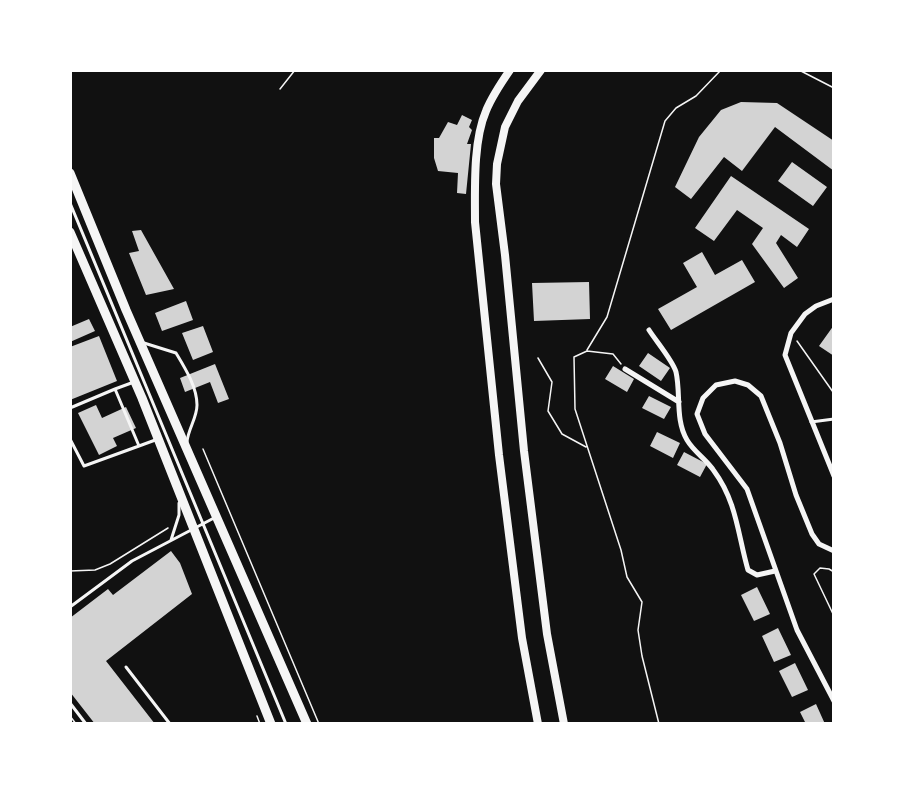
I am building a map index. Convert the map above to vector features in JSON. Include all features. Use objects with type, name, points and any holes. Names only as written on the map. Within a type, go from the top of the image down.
[{"type":"main road","points":[[510,70],[485,113],[477,151],[475,222],[513,570],[522,639],[538,723]]},
{"type":"main road","points":[[541,70],[518,101],[505,127],[497,164],[496,184],[506,255],[524,451],[546,623],[564,723]]},
{"type":"main road","points":[[70,173],[215,517],[307,723]]},
{"type":"main road","points":[[70,232],[135,381],[271,723]]},
{"type":"street","points":[[834,300],[816,306],[805,314],[791,333],[785,355],[834,476]]},
{"type":"street","points":[[648,330],[676,371],[680,417],[687,440],[715,471],[729,496],[738,519],[740,543],[748,570],[757,575],[775,571]]},
{"type":"street","points":[[626,369],[679,402]]},
{"type":"street","points":[[834,551],[819,544],[812,534],[761,396],[748,385],[735,381],[716,385],[702,398],[697,414],[705,434],[747,489],[797,630],[834,701]]},
{"type":"lane","points":[[70,203],[286,723]]},
{"type":"lane","points":[[140,342],[176,353],[188,375],[197,405],[189,428],[188,453]]},
{"type":"lane","points":[[70,408],[135,381]]},
{"type":"lane","points":[[115,389],[140,446]]},
{"type":"lane","points":[[811,422],[834,419]]},
{"type":"lane","points":[[70,439],[84,466],[158,439]]},
{"type":"lane","points":[[171,541],[179,515],[179,495]]},
{"type":"lane","points":[[70,607],[132,561],[215,517]]},
{"type":"lane","points":[[126,667],[171,723]]},
{"type":"lane","points":[[70,703],[86,723]]},
{"type":"path","points":[[280,89],[295,70]]},
{"type":"path","points":[[587,351],[607,317],[665,121],[676,108],[696,96],[720,70]]},
{"type":"path","points":[[799,70],[834,88]]},
{"type":"path","points":[[791,333],[833,392]]},
{"type":"path","points":[[626,369],[613,354],[587,351],[574,357],[575,410],[621,550],[627,577],[642,602],[638,630],[642,656],[659,723]]},
{"type":"path","points":[[538,358],[552,382],[548,411],[562,434],[587,447]]},
{"type":"path","points":[[203,449],[319,723]]},
{"type":"path","points":[[70,571],[95,570],[110,564],[167,530],[173,520]]},
{"type":"path","points":[[834,572],[820,568],[814,574],[834,616]]},
{"type":"path","points":[[70,716],[76,723]]},
{"type":"building","points":[[741,102],[777,103],[834,141],[834,171],[775,127],[742,171],[724,157],[691,199],[675,187],[699,137],[721,110]]},
{"type":"building","points":[[462,115],[472,120],[469,127],[472,130],[467,144],[471,144],[466,194],[457,193],[458,173],[438,171],[434,158],[434,138],[439,138],[448,122],[457,125]]},
{"type":"building","points":[[792,162],[827,187],[813,206],[778,181]]},
{"type":"building","points":[[731,176],[809,229],[797,247],[781,235],[776,243],[798,278],[784,288],[752,244],[763,228],[737,210],[714,241],[695,228]]},
{"type":"building","points":[[141,230],[174,289],[146,295],[129,253],[139,251],[132,231]]},
{"type":"building","points":[[702,252],[715,275],[742,260],[755,282],[671,330],[658,309],[697,287],[683,263]]},
{"type":"building","points":[[589,282],[590,319],[534,321],[532,283]]},
{"type":"building","points":[[186,301],[193,320],[162,331],[155,313]]},
{"type":"building","points":[[89,319],[95,331],[70,342],[70,327]]},
{"type":"building","points":[[834,325],[834,356],[819,346]]},
{"type":"building","points":[[203,326],[213,352],[193,360],[182,333]]},
{"type":"building","points":[[99,336],[117,381],[70,400],[70,347]]},
{"type":"building","points":[[648,353],[670,368],[661,381],[639,366]]},
{"type":"building","points":[[215,364],[229,399],[218,403],[210,382],[185,392],[180,378]]},
{"type":"building","points":[[613,366],[634,379],[627,392],[605,379]]},
{"type":"building","points":[[649,396],[671,407],[664,419],[642,408]]},
{"type":"building","points":[[96,405],[102,418],[126,407],[136,428],[113,438],[117,446],[99,455],[78,413]]},
{"type":"building","points":[[657,432],[680,443],[673,458],[650,446]]},
{"type":"building","points":[[684,452],[707,464],[700,477],[677,465]]},
{"type":"building","points":[[171,551],[180,563],[192,594],[106,661],[155,724],[95,724],[70,692],[70,618],[108,589],[113,595]]},
{"type":"building","points":[[757,587],[770,614],[754,621],[741,595]]},
{"type":"building","points":[[778,628],[791,655],[774,662],[762,636]]},
{"type":"building","points":[[795,663],[808,690],[792,697],[779,671]]},
{"type":"building","points":[[816,704],[825,724],[806,724],[800,712]]}]
